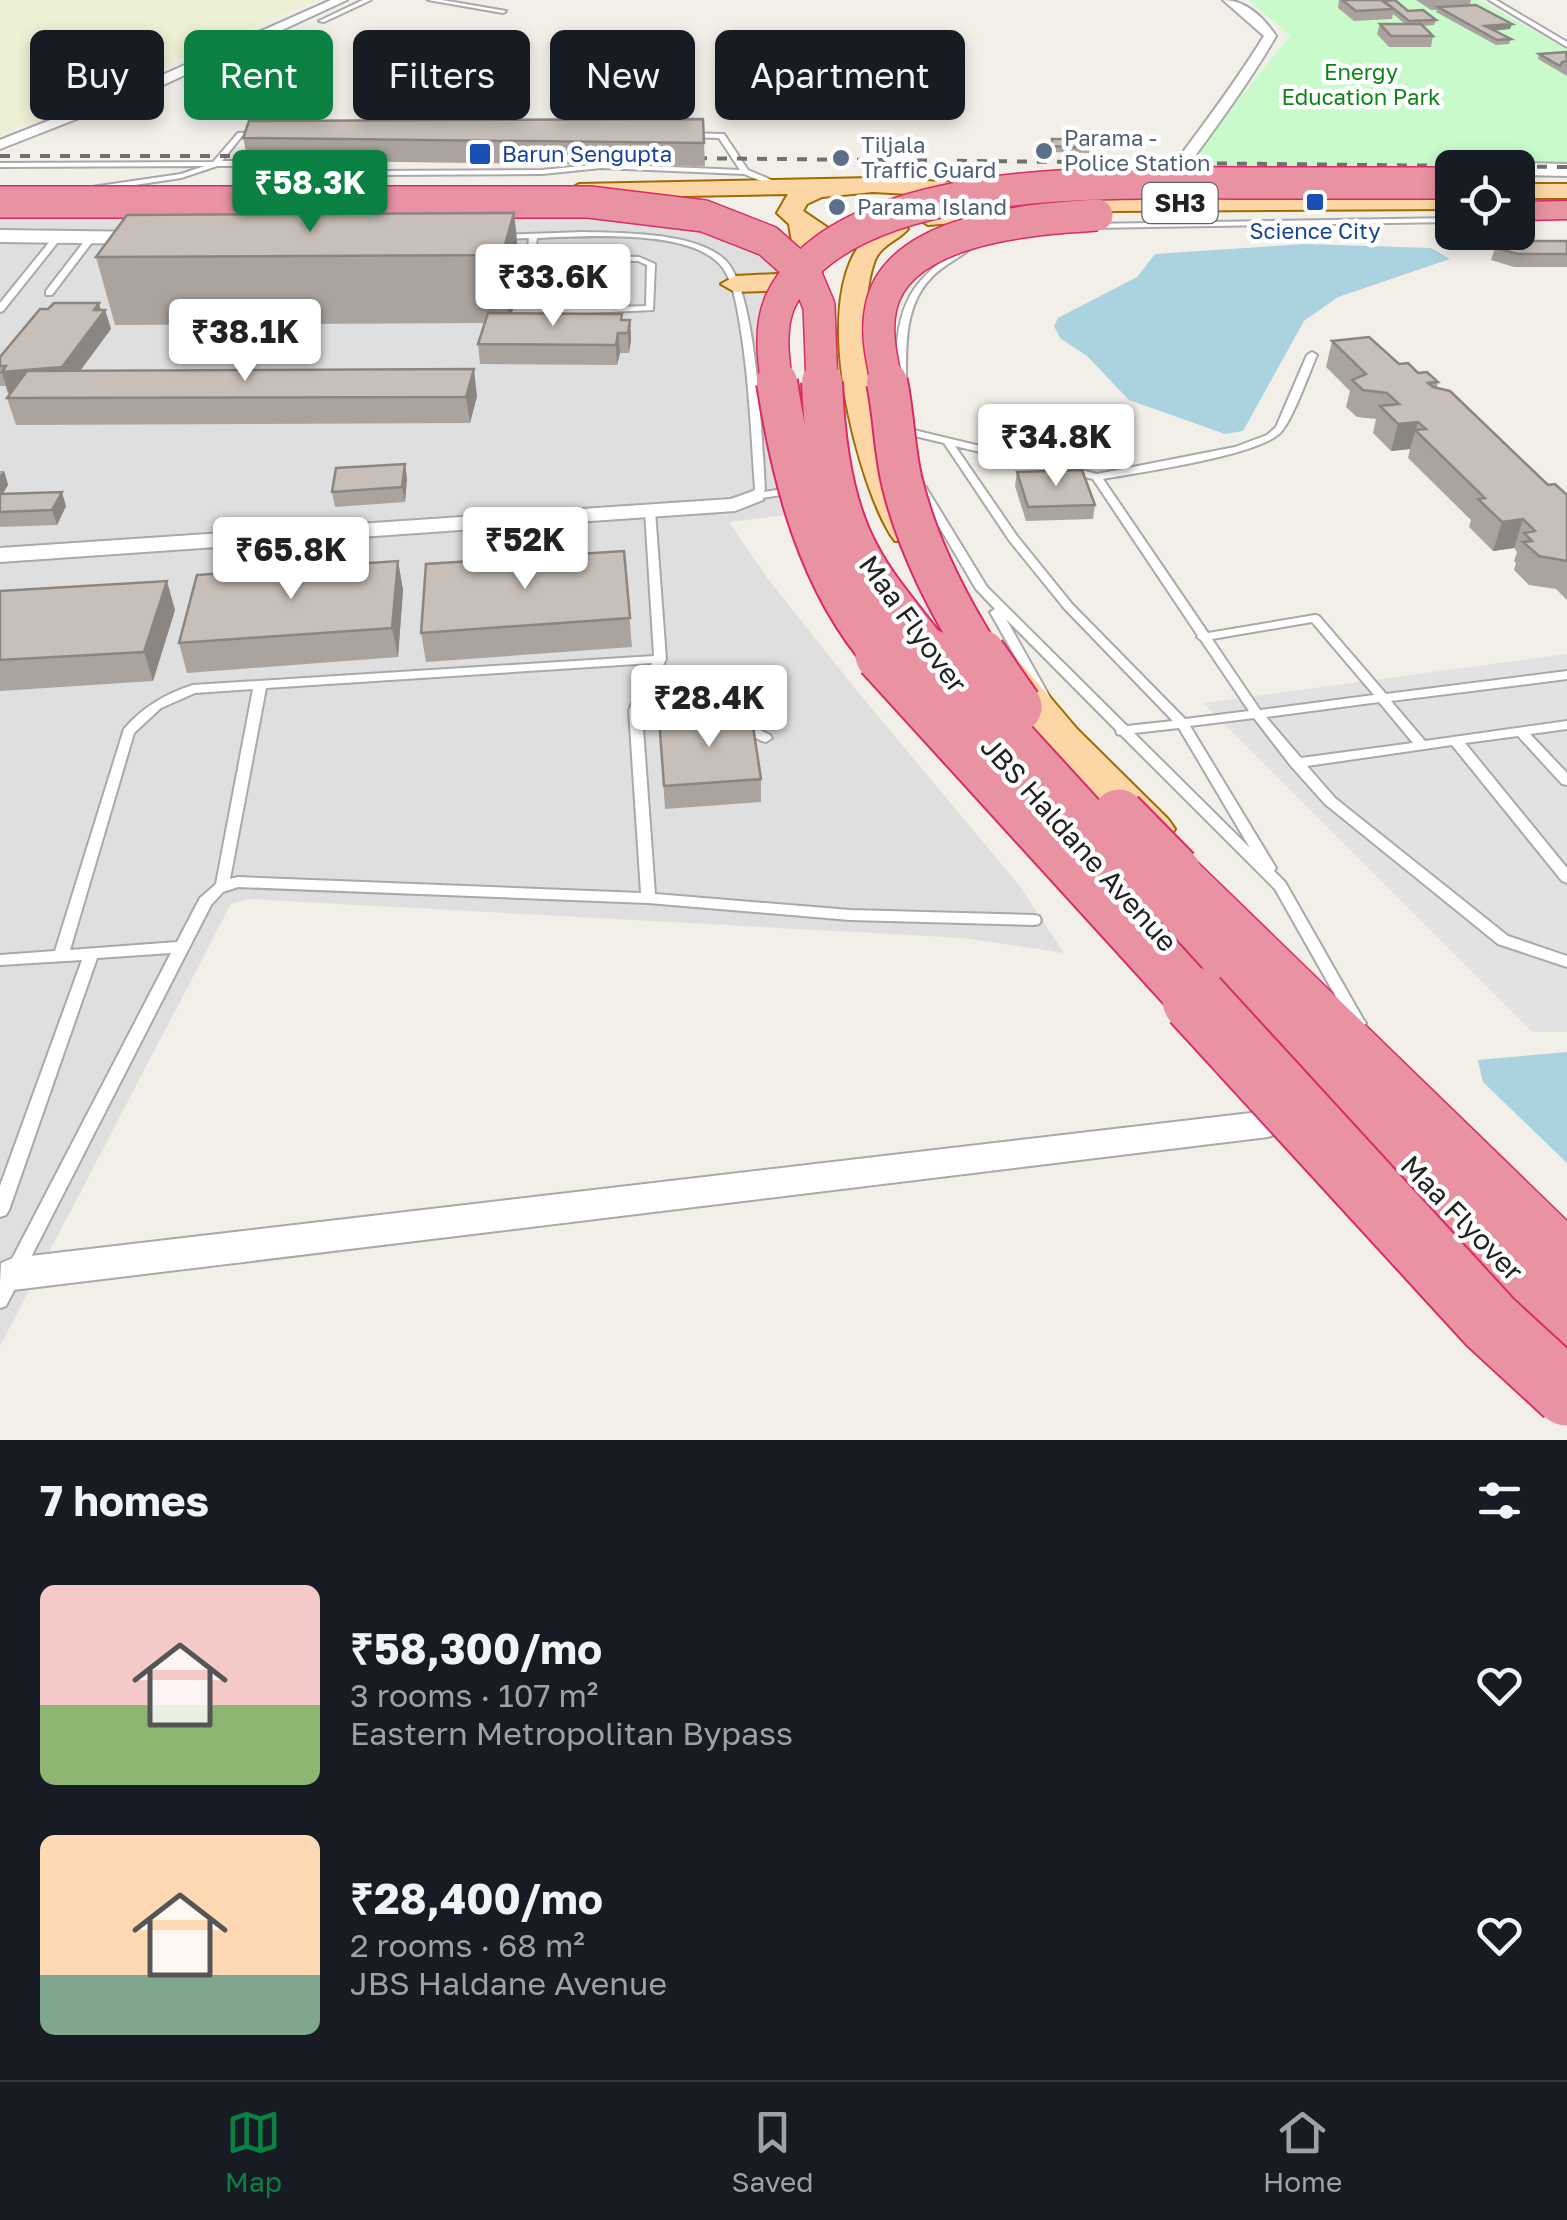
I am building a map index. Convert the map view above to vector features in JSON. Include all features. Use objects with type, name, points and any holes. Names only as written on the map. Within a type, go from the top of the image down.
[{"type":"highway","points":[[1535,182],[1567,182]]},
{"type":"highway","points":[[1435,183],[1070,185],[982,194],[924,206],[862,228],[798,273],[773,322],[774,358],[784,435],[805,514],[846,604],[880,652],[1417,1244],[1490,1322],[1567,1393]]},
{"type":"highway","name":"Maa Flyover","points":[[0,201],[591,196],[646,199],[722,213],[777,233],[813,256],[838,298],[851,436],[879,526],[958,646],[1567,1265]]},
{"type":"highway","name":"Maa Flyover","points":[[0,201],[589,202],[704,216],[754,234],[780,250],[806,275],[819,306],[823,422],[842,515],[860,556],[914,636],[1036,775],[1567,1326]]},
{"type":"highway","points":[[1016,708],[964,630],[928,556],[902,481],[880,321],[884,293],[900,271],[948,241],[1042,219],[1120,214],[1435,212]]},
{"type":"main road","name":"SH3","points":[[1435,191],[1169,184],[924,190],[829,186],[796,197],[790,206],[836,233],[1014,208],[1435,202]]},
{"type":"main road","name":"SH3","points":[[873,186],[893,190],[916,205],[917,214],[902,226]]},
{"type":"main road","points":[[1539,208],[1567,190]]},
{"type":"main road","name":"SH3","points":[[0,201],[74,194],[794,210]]},
{"type":"main road","name":"SH3","points":[[0,201],[380,209],[794,210]]},
{"type":"main road","name":"JBS Haldane Avenue","points":[[794,210],[811,281],[807,365],[818,487],[864,590],[960,713],[1261,1043],[1567,1361]]},
{"type":"main road","points":[[902,226],[871,244],[857,283],[885,427],[878,477],[921,558],[988,650],[1064,738],[1312,990],[1567,1238]]},
{"type":"main road","points":[[735,284],[811,281]]},
{"type":"street","points":[[0,145],[156,84],[342,0]]},
{"type":"street","points":[[1169,184],[1270,36],[1262,22],[1229,0]]},
{"type":"street","points":[[1535,169],[1567,170]]},
{"type":"street","points":[[1169,184],[1435,170]]},
{"type":"street","points":[[310,226],[380,209]]},
{"type":"street","points":[[0,236],[172,239]]},
{"type":"street","points":[[0,544],[650,511],[735,505],[756,496]]},
{"type":"street","points":[[0,555],[756,496]]},
{"type":"street","points":[[7,1287],[1268,1124]]},
{"type":"lane","points":[[322,21],[368,0]]},
{"type":"lane","points":[[431,0],[503,12]]},
{"type":"lane","points":[[1492,0],[1567,45]]},
{"type":"lane","points":[[74,194],[202,170],[213,164],[240,134],[268,134]]},
{"type":"lane","points":[[668,135],[721,136],[732,158],[794,210]]},
{"type":"lane","points":[[0,165],[338,163],[377,173],[542,172],[600,166],[746,172]]},
{"type":"lane","points":[[1233,221],[1315,202]]},
{"type":"lane","points":[[1064,738],[1035,676],[885,427],[902,355],[910,296],[923,279],[953,256],[1000,234],[1233,221],[1435,220]]},
{"type":"lane","points":[[532,236],[531,256],[639,259],[651,264],[650,308],[565,310]]},
{"type":"lane","points":[[0,309],[58,237]]},
{"type":"lane","points":[[49,293],[92,237]]},
{"type":"lane","points":[[495,237],[681,243],[715,255],[725,263],[744,317],[760,489],[756,496]]},
{"type":"lane","points":[[885,427],[1097,477],[1238,450],[1270,437],[1280,428],[1312,355]]},
{"type":"lane","points":[[947,441],[1013,538],[1068,606],[1182,723],[1364,1035]]},
{"type":"lane","points":[[1097,477],[1203,636],[1296,762],[1364,831],[1470,917],[1503,940],[1567,962]]},
{"type":"lane","points":[[756,496],[818,487]]},
{"type":"lane","points":[[648,898],[635,710],[660,659],[650,511]]},
{"type":"lane","points":[[982,589],[1280,886]]},
{"type":"lane","points":[[1203,636],[1315,618],[1421,744]]},
{"type":"lane","points":[[61,956],[128,732],[143,714],[164,700],[193,689],[660,659]]},
{"type":"lane","points":[[1121,731],[1567,675]]},
{"type":"lane","points":[[222,887],[260,685]]},
{"type":"lane","points":[[635,710],[728,720],[766,738]]},
{"type":"lane","points":[[1296,762],[1567,725]]},
{"type":"lane","points":[[1520,731],[1567,781]]},
{"type":"lane","points":[[1455,740],[1567,878]]},
{"type":"lane","points":[[7,1287],[205,902],[222,887],[261,883],[648,898],[850,915],[1034,920]]},
{"type":"lane","points":[[0,960],[182,947]]},
{"type":"lane","points":[[0,1210],[92,953]]},
{"type":"shaded area","points":[[0,202],[642,206],[794,261],[780,302],[805,513],[729,522],[768,579],[853,686],[1019,885],[1064,953],[964,938],[249,899],[231,904],[0,1346]]},
{"type":"shaded area","points":[[1567,654],[1567,1032],[1532,1032],[1203,703]]},
{"type":"green space","points":[[0,0],[317,0],[247,30],[184,30],[184,57],[164,66],[164,30],[30,30],[30,120],[37,120],[0,136]]},
{"type":"green space","name":"Energy Education Park","points":[[1248,0],[1480,0],[1567,50],[1567,171],[1535,171],[1535,150],[1435,150],[1435,171],[1182,170],[1290,36]]},
{"type":"water","points":[[1305,244],[1431,248],[1450,259],[1338,297],[1304,321],[1243,431],[1225,434],[1129,400],[1087,356],[1060,338],[1054,326],[1058,318],[1137,277],[1155,254]]},
{"type":"water","points":[[1567,1052],[1567,1163],[1483,1082],[1478,1060]]},
{"type":"building","points":[[1342,0],[1381,0],[1394,9],[1356,11]]},
{"type":"building","points":[[1395,0],[1408,11],[1423,10],[1436,20],[1409,21],[1384,1]]},
{"type":"building","points":[[1476,5],[1512,24],[1485,26],[1511,39],[1497,40],[1438,7]]},
{"type":"building","points":[[1380,24],[1421,24],[1433,36],[1391,36]]},
{"type":"building","points":[[1566,52],[1567,61],[1560,66],[1539,54]]},
{"type":"building","points":[[703,119],[704,143],[243,138],[249,121]]},
{"type":"building","points":[[1052,139],[1089,139],[1090,148],[1052,146]]},
{"type":"building","points":[[514,213],[502,255],[96,257],[127,215]]},
{"type":"building","points":[[1535,241],[1567,241],[1567,254],[1518,254],[1503,250],[1535,250]]},
{"type":"building","points":[[54,303],[99,303],[94,310],[105,310],[62,367],[2,372],[6,366],[0,366],[0,357],[40,309],[48,309]]},
{"type":"building","points":[[488,313],[622,314],[621,320],[630,320],[628,333],[618,333],[616,345],[478,344]]},
{"type":"building","points":[[1369,337],[1399,364],[1408,363],[1418,373],[1427,372],[1438,382],[1428,383],[1450,391],[1548,485],[1555,484],[1567,495],[1567,561],[1539,556],[1523,542],[1532,541],[1524,533],[1535,531],[1523,519],[1502,522],[1478,499],[1485,498],[1415,430],[1426,429],[1418,422],[1398,424],[1380,406],[1399,404],[1387,393],[1363,390],[1352,380],[1366,374],[1332,341]]},
{"type":"building","points":[[474,369],[466,397],[7,398],[27,371]]},
{"type":"building","points":[[405,464],[402,487],[332,492],[336,468]]},
{"type":"building","points":[[1082,470],[1095,505],[1028,507],[1017,472]]},
{"type":"building","points":[[62,492],[52,510],[0,512],[0,494]]},
{"type":"building","points":[[624,551],[630,618],[421,633],[426,564]]},
{"type":"building","points":[[398,561],[392,628],[179,643],[197,575]]},
{"type":"building","points":[[167,581],[144,652],[0,660],[0,591]]},
{"type":"building","points":[[751,713],[761,779],[664,786],[659,719]]},
{"type":"railway","points":[[0,156],[277,156]]},
{"type":"railway","points":[[677,158],[1567,167]]},
{"type":"place","name":"Parama - Police Station","points":[[1044,151]]},
{"type":"place","name":"Barun Sengupta","points":[[480,154]]},
{"type":"place","name":"Tiljala Traffic Guard","points":[[841,158]]},
{"type":"place","name":"Science City","points":[[1315,202]]},
{"type":"place","name":"Parama Island","points":[[837,207]]}]
